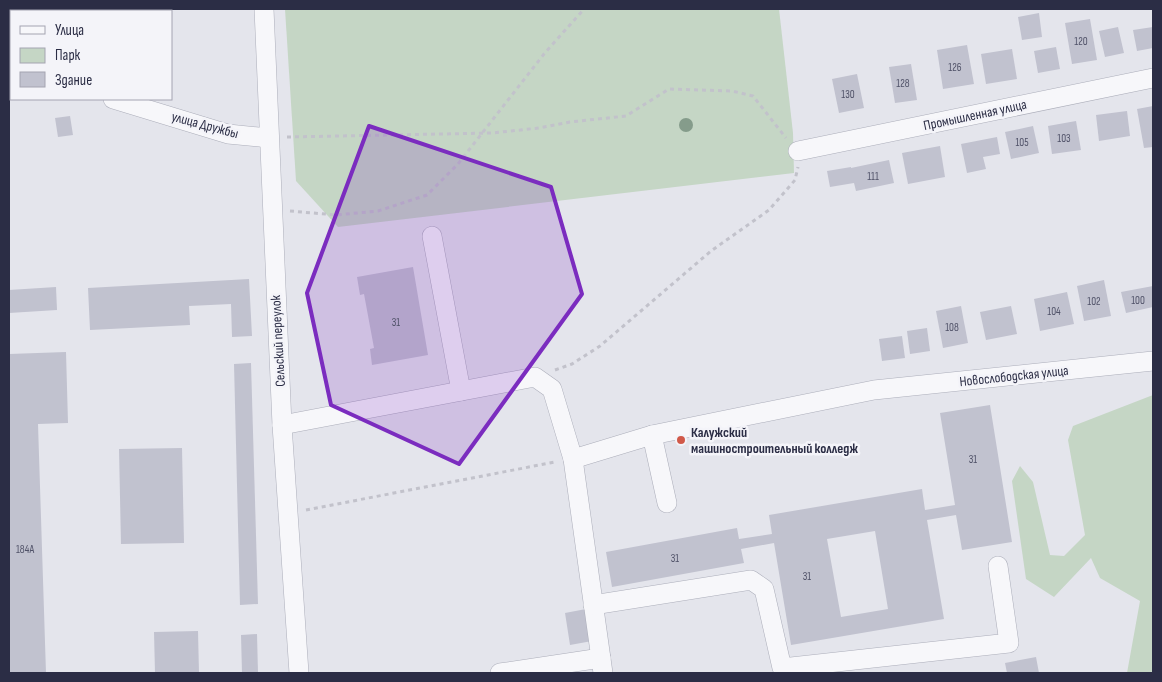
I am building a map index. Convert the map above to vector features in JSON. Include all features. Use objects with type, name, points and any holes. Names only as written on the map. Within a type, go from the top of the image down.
[{"type":"street","name":"Сельский переулок","points":[[264,9],[282,425],[299,673]]},
{"type":"street","name":"Промышленная улица","points":[[798,152],[1153,78]]},
{"type":"street","name":"улица Дружбы","points":[[116,100],[228,134],[269,138]]},
{"type":"street","points":[[432,236],[461,391]]},
{"type":"street","name":"Новослободская улица","points":[[573,459],[652,435],[874,390],[1153,361]]},
{"type":"street","points":[[282,425],[535,377],[552,389],[573,459],[602,666],[500,673]]},
{"type":"street","points":[[652,435],[667,503]]},
{"type":"street","points":[[593,605],[751,580],[764,589],[782,668],[804,670],[1009,643],[998,566]]},
{"type":"path","points":[[272,210],[344,214],[378,210],[427,196],[458,164],[544,54],[584,9]]},
{"type":"path","points":[[269,138],[481,134],[626,116],[669,90],[732,91],[753,96],[798,152],[795,180],[769,210],[711,251],[600,346],[572,364],[535,377]]},
{"type":"path","points":[[288,514],[573,459]]},
{"type":"highlighted area","points":[[369,126],[551,187],[582,294],[459,464],[331,405],[307,293]]},
{"type":"green space","points":[[285,9],[779,9],[793,133],[794,173],[338,227],[296,181]]},
{"type":"green space","points":[[1153,395],[1153,673],[1127,673],[1140,601],[1100,578],[1091,558],[1054,597],[1026,579],[1012,481],[1020,466],[1033,482],[1050,555],[1064,556],[1085,535],[1068,440],[1073,426]]},
{"type":"building","points":[[1039,13],[1042,37],[1022,40],[1018,17]]},
{"type":"building","points":[[1090,19],[1097,60],[1072,64],[1065,23]]},
{"type":"building","points":[[1118,27],[1124,53],[1105,57],[1099,31]]},
{"type":"building","points":[[1153,27],[1153,48],[1137,51],[1133,30]]},
{"type":"building","points":[[967,45],[974,84],[943,89],[937,50]]},
{"type":"building","points":[[1056,47],[1060,69],[1038,73],[1034,51]]},
{"type":"building","points":[[1012,49],[1017,79],[986,84],[981,54]]},
{"type":"building","points":[[911,64],[917,100],[895,103],[889,67]]},
{"type":"building","points":[[857,74],[864,108],[839,113],[832,79]]},
{"type":"building","points":[[1153,106],[1153,147],[1144,148],[1137,109]]},
{"type":"building","points":[[1127,111],[1130,136],[1099,141],[1096,115]]},
{"type":"building","points":[[70,116],[73,135],[58,137],[55,118]]},
{"type":"building","points":[[1076,121],[1081,150],[1052,154],[1048,126]]},
{"type":"building","points":[[1033,126],[1039,153],[1011,159],[1005,132]]},
{"type":"building","points":[[997,137],[1000,154],[983,157],[986,169],[967,173],[961,144]]},
{"type":"building","points":[[940,146],[945,177],[908,184],[902,153]]},
{"type":"building","points":[[889,160],[894,183],[856,191],[854,183],[830,187],[827,171]]},
{"type":"building","points":[[413,267],[428,355],[372,365],[370,349],[374,348],[364,294],[360,295],[357,277]]},
{"type":"building","points":[[249,279],[252,336],[232,337],[231,304],[189,306],[190,325],[90,330],[88,288]]},
{"type":"building","points":[[1104,280],[1111,316],[1084,321],[1077,286]]},
{"type":"building","points":[[1153,286],[1153,307],[1126,313],[1121,292]]},
{"type":"building","points":[[56,287],[57,310],[9,313],[9,290]]},
{"type":"building","points":[[1067,292],[1074,324],[1040,331],[1034,299]]},
{"type":"building","points":[[961,306],[968,343],[943,348],[936,311]]},
{"type":"building","points":[[1011,306],[1017,334],[986,340],[980,312]]},
{"type":"building","points":[[927,328],[930,351],[910,354],[907,331]]},
{"type":"building","points":[[902,336],[905,358],[882,361],[879,339]]},
{"type":"building","points":[[66,352],[68,423],[38,424],[46,673],[9,673],[9,354]]},
{"type":"building","points":[[251,363],[258,604],[240,605],[234,364]]},
{"type":"building","points":[[990,405],[1012,542],[962,550],[956,515],[927,520],[944,619],[791,645],[774,543],[741,549],[744,563],[612,587],[606,552],[737,528],[739,539],[772,534],[769,515],[922,489],[925,510],[955,505],[940,413]],"holes":[[[875,531],[888,609],[841,617],[827,539]]]},
{"type":"building","points":[[182,448],[184,543],[121,544],[119,449]]},
{"type":"building","points":[[586,609],[592,641],[570,645],[565,613]]},
{"type":"building","points":[[198,631],[199,673],[155,673],[154,632]]},
{"type":"building","points":[[257,634],[258,673],[242,673],[241,635]]},
{"type":"building","points":[[1036,657],[1039,673],[1007,673],[1005,663]]},
{"type":"place","name":"Калужский машиностроительный колледж","points":[[681,440]]}]
